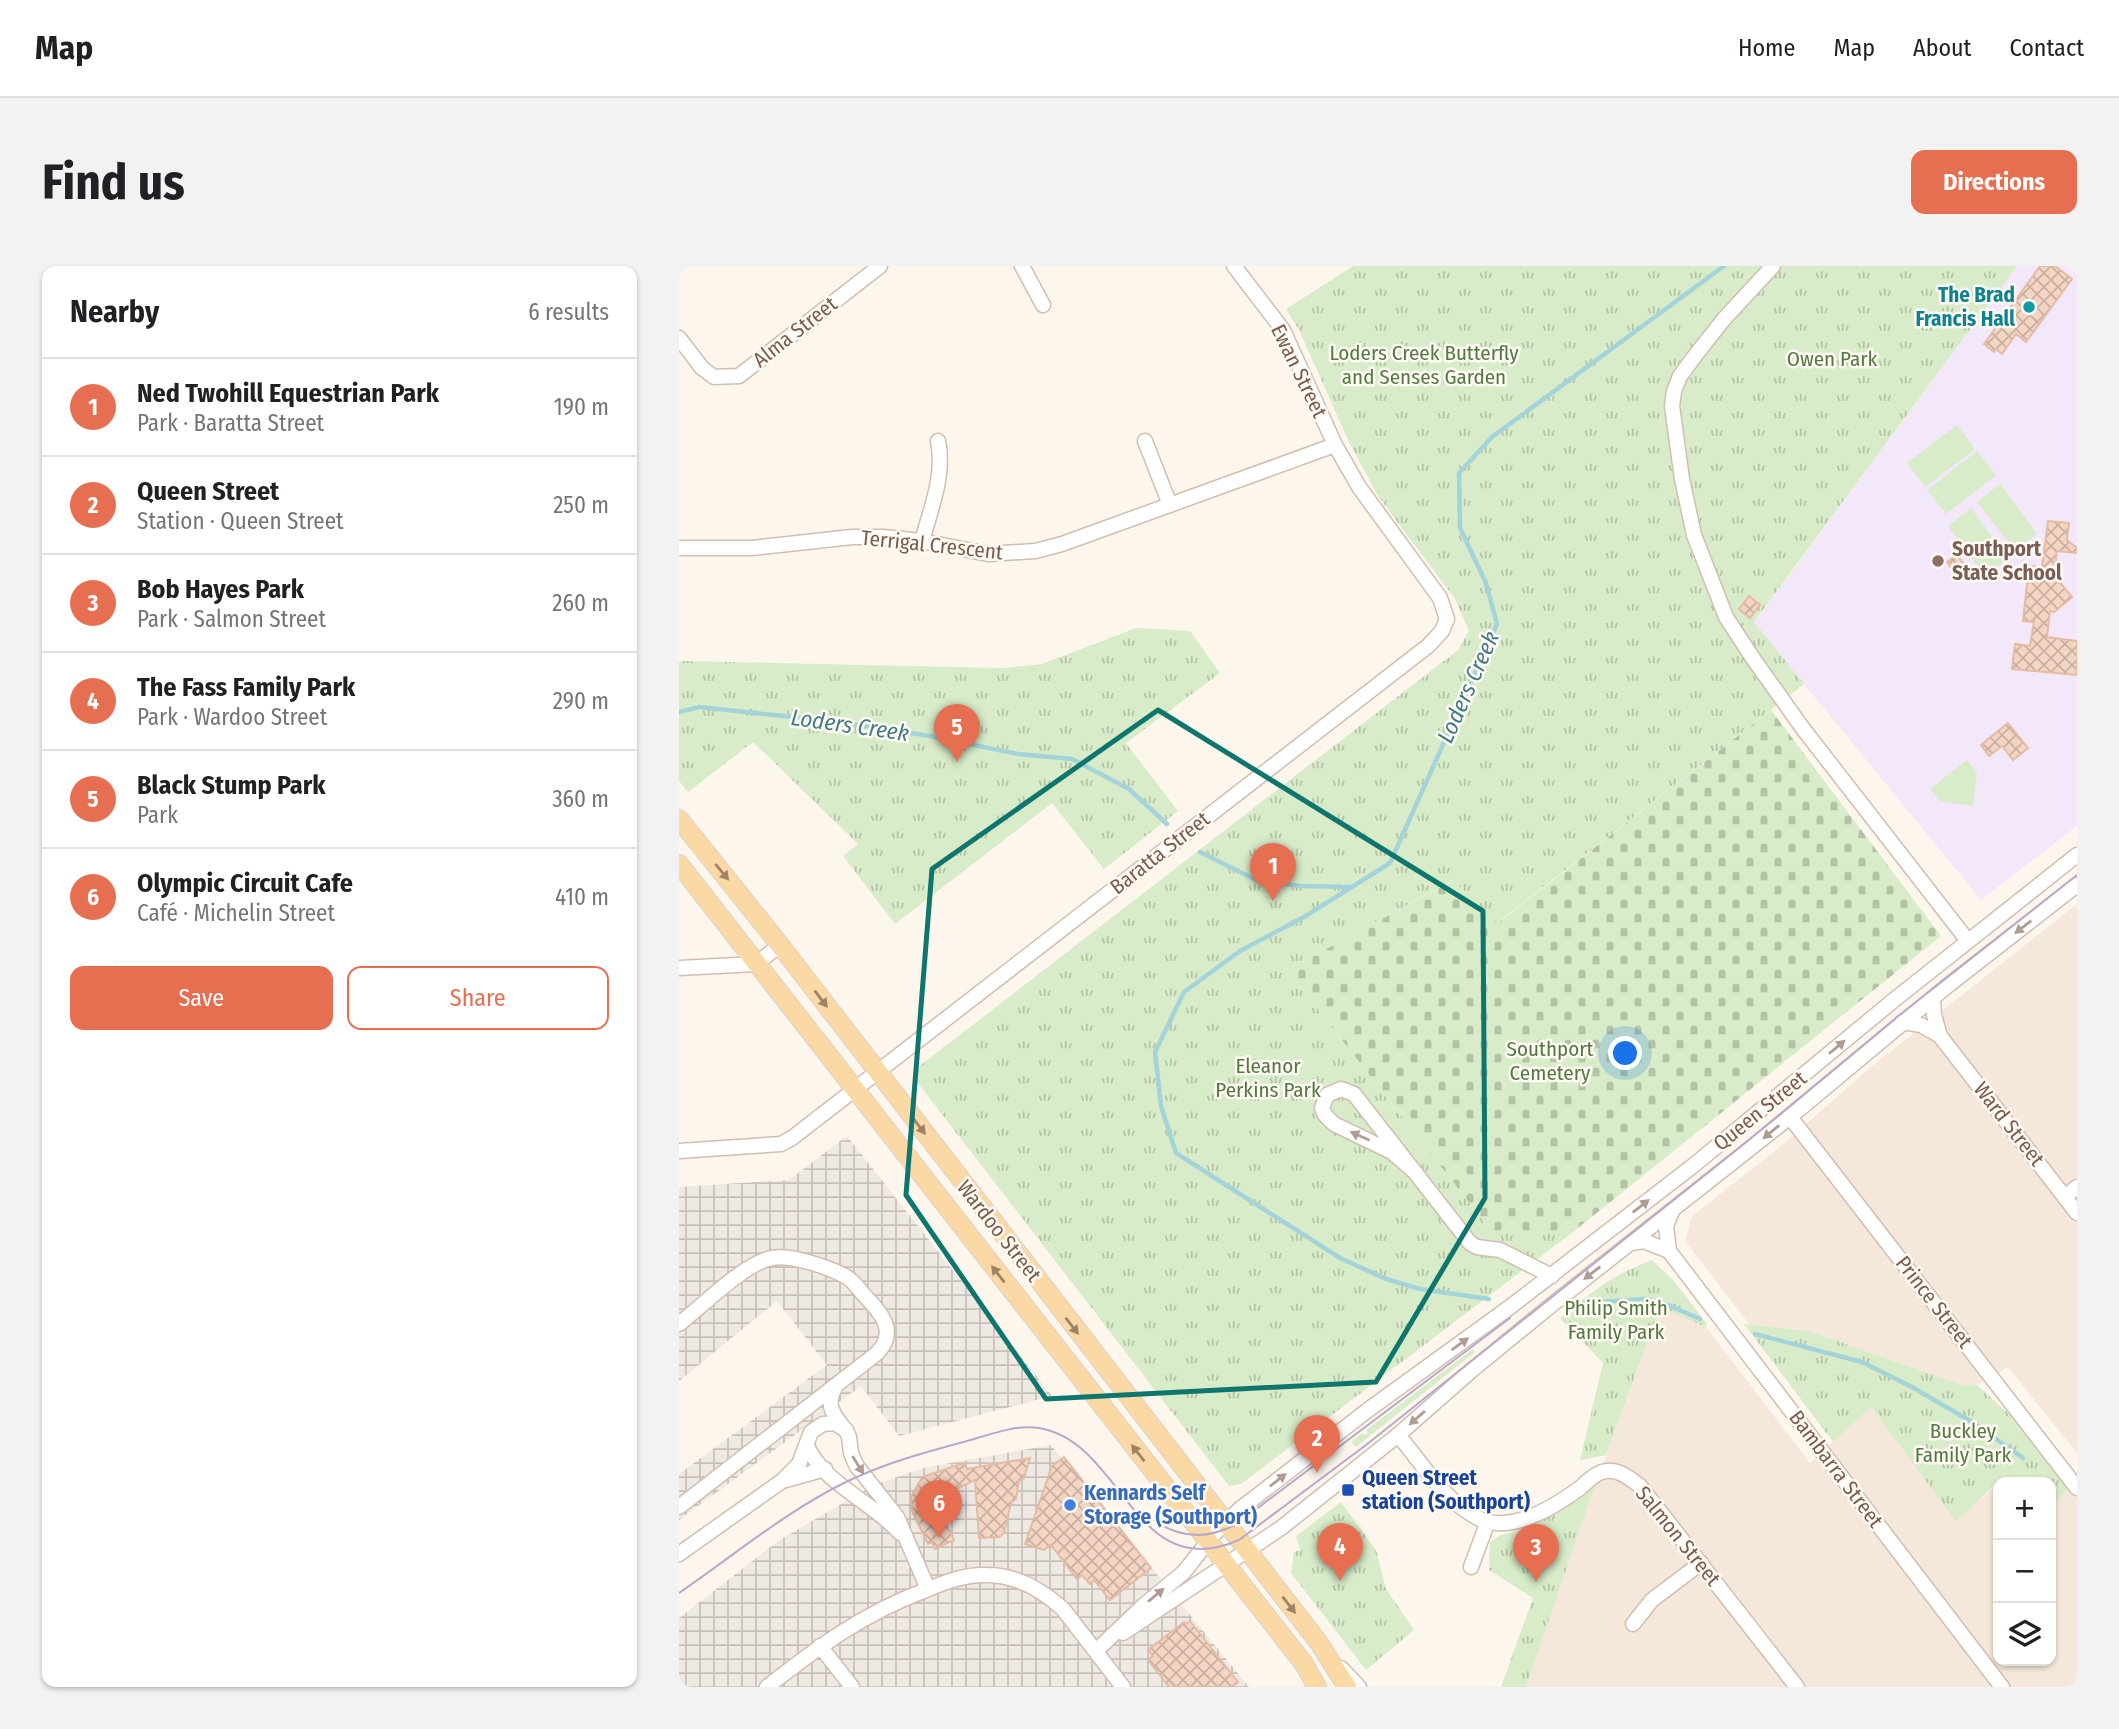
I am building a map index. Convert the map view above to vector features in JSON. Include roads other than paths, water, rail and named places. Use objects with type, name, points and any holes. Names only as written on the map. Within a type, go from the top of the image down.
[{"type":"main road","name":"Wardoo Street","points":[[679,819],[780,945],[1319,1643],[1347,1687]]},
{"type":"main road","name":"Wardoo Street","points":[[679,864],[1304,1664],[1317,1687]]},
{"type":"street","name":"Alma Street","points":[[679,338],[702,368],[714,377],[739,376],[880,266]]},
{"type":"street","points":[[1022,266],[1043,305]]},
{"type":"street","name":"Ewan Street","points":[[1234,266],[1283,330],[1335,444]]},
{"type":"street","points":[[1773,266],[1724,319],[1680,376],[1674,391],[1672,406],[1682,480],[1694,535],[1727,617],[1752,657],[1804,730],[1968,941]]},
{"type":"street","points":[[922,541],[941,472],[938,441]]},
{"type":"street","points":[[1145,441],[1170,505]]},
{"type":"street","name":"Terrigal Crescent","points":[[679,548],[752,548],[852,537],[883,537],[922,541],[988,554],[1035,551],[1062,544],[1335,444]]},
{"type":"street","name":"Baratta Street","points":[[679,1151],[781,1144],[792,1138],[1427,646],[1442,631],[1447,619],[1440,598],[1360,488],[1335,444]]},
{"type":"street","name":"Queen Street","points":[[1101,1647],[1142,1607],[1184,1572],[1225,1523],[1367,1410],[1552,1276],[1694,1165],[2077,855]]},
{"type":"street","name":"Queen Street","points":[[1101,1647],[1163,1609],[1272,1535],[1398,1435],[1472,1370],[1790,1117],[1902,1022],[2077,885]]},
{"type":"street","points":[[679,968],[756,964],[780,945]]},
{"type":"street","name":"Ward Street","points":[[1933,998],[1940,1036],[2077,1213]]},
{"type":"street","name":"Ward Street","points":[[1902,1022],[1921,1025],[1940,1036]]},
{"type":"street","points":[[1416,1173],[1392,1152],[1329,1121],[1322,1108],[1327,1095],[1339,1089],[1353,1092],[1416,1173],[1472,1245],[1500,1250],[1552,1276]]},
{"type":"street","name":"Prince Street","points":[[1790,1117],[2077,1488]]},
{"type":"street","points":[[2065,1197],[2077,1187]]},
{"type":"street","points":[[1631,1243],[1644,1241],[1669,1251],[1666,1226],[1672,1211]]},
{"type":"street","name":"Bambarra Street","points":[[1669,1251],[2002,1687]]},
{"type":"street","points":[[679,1324],[747,1270],[765,1259],[787,1257],[850,1279],[872,1303],[888,1333],[881,1349],[679,1507]]},
{"type":"street","points":[[842,1380],[833,1391],[830,1402],[832,1413],[849,1437],[855,1462],[891,1508],[928,1589]]},
{"type":"street","points":[[679,1554],[782,1481],[799,1464],[811,1432],[823,1424],[835,1423],[844,1429]]},
{"type":"street","points":[[778,1430],[793,1429],[825,1469],[841,1485],[891,1523],[909,1545]]},
{"type":"street","points":[[1398,1435],[1454,1503],[1478,1519],[1488,1521],[1471,1567]]},
{"type":"street","points":[[782,1481],[825,1469]]},
{"type":"street","name":"Salmon Street","points":[[1488,1521],[1524,1519],[1542,1513],[1601,1472],[1620,1472],[1640,1486],[1797,1687]]},
{"type":"street","points":[[1633,1623],[1652,1600],[1701,1563]]},
{"type":"street","points":[[767,1687],[820,1646],[874,1612],[928,1589],[965,1577],[987,1574],[1022,1581],[1039,1590],[1063,1609],[1101,1647],[1123,1687]]},
{"type":"street","name":"Wardoo Street","points":[[1319,1643],[1359,1687]]},
{"type":"street","points":[[820,1646],[852,1687]]},
{"type":"waterway","name":"Loders Creek","points":[[1489,1299],[1420,1289],[1386,1279],[1340,1258],[1176,1153],[1161,1106],[1155,1052],[1184,992],[1240,951],[1304,917],[1390,863],[1497,624],[1486,583],[1460,528],[1459,473],[1492,437],[1724,266]]},
{"type":"waterway","name":"Loders Creek","points":[[679,712],[699,707],[831,721],[930,736],[1018,754],[1072,759],[1129,789],[1167,824]]},
{"type":"waterway","name":"Loders Creek","points":[[1200,852],[1256,880],[1300,886],[1351,887]]},
{"type":"waterway","points":[[1584,1303],[1646,1299],[1666,1304],[1700,1319]]},
{"type":"waterway","points":[[1755,1334],[1862,1362],[1972,1422],[2023,1458]]},
{"type":"tram line","points":[[679,1593],[782,1520],[846,1482],[906,1458],[993,1433],[1030,1427],[1068,1439],[1091,1458],[1152,1528],[1175,1544],[1203,1549],[1239,1540],[1366,1445],[2077,875]]},
{"type":"tram line","points":[[1154,1520],[1174,1531],[1194,1535],[1214,1533],[1235,1525],[1510,1318]]},
{"type":"place","name":"The Brad Francis Hall","points":[[2029,307]]},
{"type":"place","name":"Southport State School","points":[[1938,561]]},
{"type":"place","name":"Black Stump Park","points":[[957,762]]},
{"type":"place","name":"Ned Twohill Equestrian Park","points":[[1273,901]]},
{"type":"place","name":"Queen Street","points":[[1317,1473]]},
{"type":"place","name":"Queen Street station (Southport)","points":[[1348,1490]]},
{"type":"place","name":"Kennards Self Storage (Southport)","points":[[1070,1505]]},
{"type":"place","name":"Olympic Circuit Cafe","points":[[939,1538]]},
{"type":"place","name":"The Fass Family Park","points":[[1340,1581]]},
{"type":"place","name":"Bob Hayes Park","points":[[1536,1582]]},
{"type":"park label","name":"Owen Park","points":[[1832,359]]},
{"type":"park label","name":"Loders Creek Butterfly and Senses Garden","points":[[1424,365]]},
{"type":"park label","name":"Southport Cemetery","points":[[1550,1061]]},
{"type":"park label","name":"Eleanor Perkins Park","points":[[1268,1078]]},
{"type":"park label","name":"Philip Smith Family Park","points":[[1616,1320]]},
{"type":"park label","name":"Buckley Family Park","points":[[1963,1443]]}]
